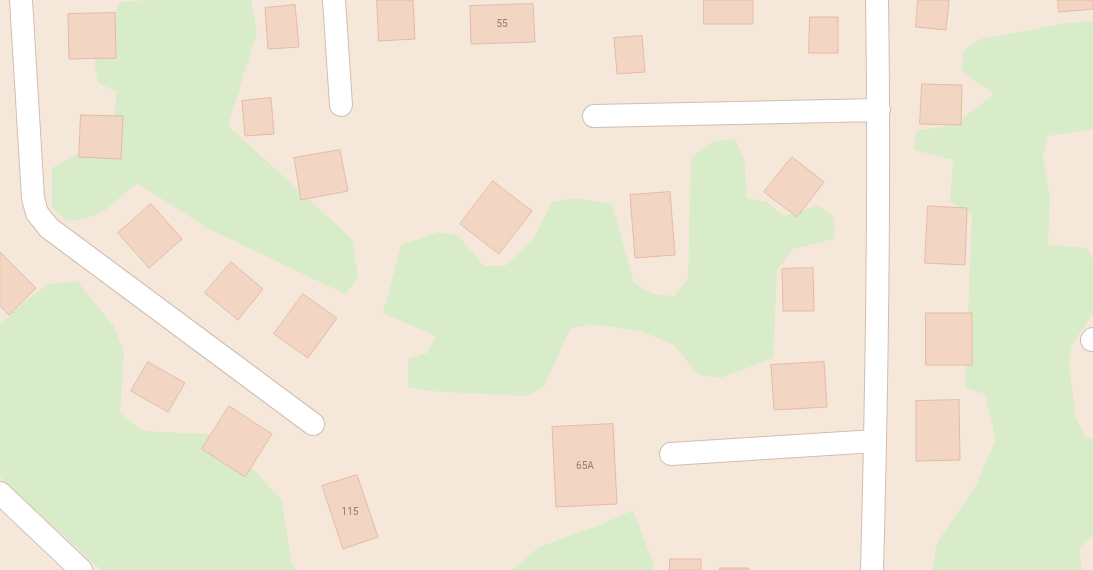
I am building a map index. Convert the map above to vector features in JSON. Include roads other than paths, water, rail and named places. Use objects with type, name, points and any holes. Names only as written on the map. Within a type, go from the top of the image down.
[{"type":"street","points":[[21,0],[33,198],[37,213],[49,228],[313,424]]},
{"type":"street","points":[[334,0],[341,105]]},
{"type":"street","points":[[872,570],[875,441],[878,110],[877,0]]},
{"type":"street","points":[[594,116],[878,110]]},
{"type":"street","points":[[671,454],[875,441]]},
{"type":"street","points":[[0,493],[81,570]]}]
